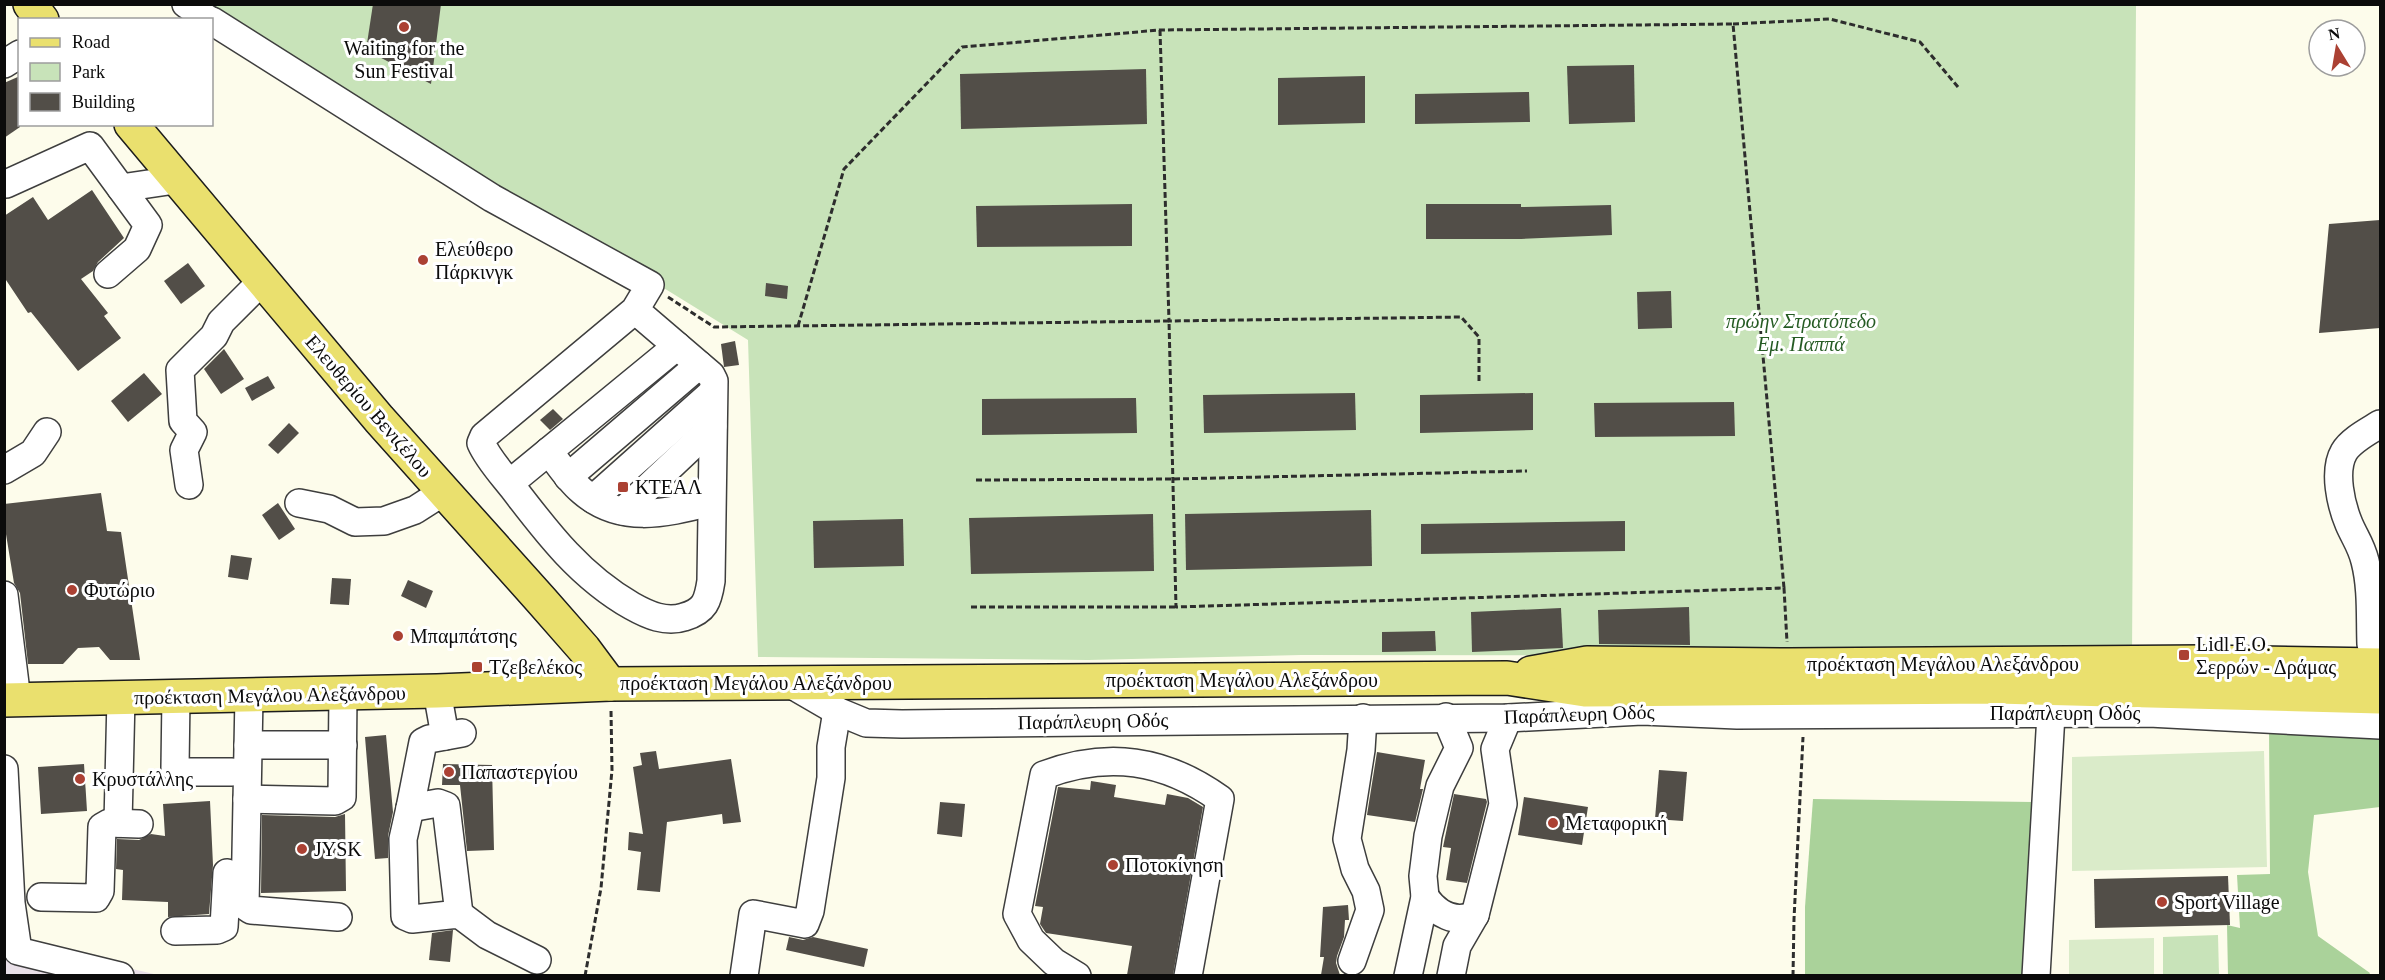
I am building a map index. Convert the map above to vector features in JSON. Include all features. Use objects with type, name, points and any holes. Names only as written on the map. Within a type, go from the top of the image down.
[{"type":"main road","points":[[30,4],[40,18]]},
{"type":"main road","name":"Ελευθερίου Βενιζέλου","points":[[132,126],[175,180],[443,492],[548,608],[610,684]]},
{"type":"main road","name":"προέκταση Μεγάλου Αλεξάνδρου","points":[[11,700],[437,692],[610,684],[787,682],[1507,678],[1585,690],[1780,676],[2204,662],[2377,651]]},
{"type":"main road","points":[[1642,711],[1780,676]]},
{"type":"main road","name":"προέκταση Μεγάλου Αλεξάνδρου","points":[[1780,676],[2053,688],[2380,698]]},
{"type":"main road","points":[[2336,696],[2380,706]]},
{"type":"street","points":[[186,4],[207,18]]},
{"type":"street","points":[[213,22],[492,198],[650,285],[635,310],[481,439],[482,446],[549,535],[579,568],[615,596],[650,616],[676,620],[695,614],[708,600],[711,581],[712,376],[635,310]]},
{"type":"street","points":[[4,64],[18,55]]},
{"type":"street","points":[[6,184],[95,135],[121,188],[148,225],[137,249],[108,274]]},
{"type":"street","points":[[121,188],[175,180]]},
{"type":"street","points":[[189,486],[184,450],[193,432],[183,421],[180,370],[214,336],[221,322],[262,281]]},
{"type":"street","points":[[510,483],[677,346]]},
{"type":"street","points":[[568,477],[699,365]]},
{"type":"street","points":[[593,499],[713,392]]},
{"type":"street","points":[[2377,651],[2366,565],[2360,543],[2344,511],[2339,468],[2344,451],[2361,436],[2380,424]]},
{"type":"street","points":[[622,511],[713,426]]},
{"type":"street","points":[[4,470],[33,453],[47,432]]},
{"type":"street","points":[[549,451],[568,477],[582,491],[593,499],[622,511],[650,515],[711,502]]},
{"type":"street","points":[[299,503],[329,509],[355,522],[384,521],[415,510],[443,492]]},
{"type":"street","points":[[4,595],[11,700]]},
{"type":"street","name":"Παράπλευρη Οδός","points":[[787,682],[837,711],[866,723],[902,724],[1123,720],[1508,718],[1642,711],[1737,715],[2160,714],[2380,725]]},
{"type":"street","points":[[437,692],[454,735],[423,742],[403,839],[405,916],[411,919],[459,914],[487,936],[537,960]]},
{"type":"street","points":[[247,799],[339,800],[343,792],[343,693]]},
{"type":"street","points":[[242,696],[248,745],[245,906],[252,910],[338,916]]},
{"type":"street","points":[[176,930],[217,930],[224,927],[231,772],[242,696]]},
{"type":"street","points":[[176,697],[175,768],[182,772],[231,772]]},
{"type":"street","points":[[41,897],[92,899],[99,895],[101,831],[105,824],[128,824],[122,698]]},
{"type":"street","points":[[744,975],[753,914],[805,924],[810,911],[831,778],[831,747],[837,711]]},
{"type":"street","points":[[2036,975],[2051,714]]},
{"type":"street","points":[[1408,975],[1425,897],[1423,876],[1428,836],[1440,786],[1459,748],[1446,717]]},
{"type":"street","points":[[1352,961],[1370,910],[1366,891],[1355,869],[1347,839],[1361,750],[1363,718]]},
{"type":"street","points":[[1451,975],[1457,946],[1475,915],[1503,804],[1495,749],[1508,718]]},
{"type":"street","points":[[1123,720],[1123,761]]},
{"type":"street","points":[[248,745],[343,745]]},
{"type":"street","points":[[1459,748],[1476,753],[1495,749]]},
{"type":"street","points":[[1077,975],[1054,962],[1031,940],[1017,914],[1044,776],[1083,763],[1123,761],[1155,766],[1185,776],[1220,799],[1188,975]]},
{"type":"street","points":[[4,769],[11,903],[11,955],[120,975]]},
{"type":"street","points":[[410,808],[438,803],[446,806],[459,914]]},
{"type":"street","points":[[1425,897],[1431,905],[1447,916],[1467,919],[1475,915]]},
{"type":"path","points":[[798,326],[844,170],[962,47],[1160,30],[1733,24],[1830,19],[1920,42],[1958,87]]},
{"type":"path","points":[[1733,24],[1784,588],[1780,676]]},
{"type":"path","points":[[1160,30],[1176,607]]},
{"type":"path","points":[[650,285],[714,327],[1461,317],[1479,338],[1479,384]]},
{"type":"path","points":[[976,480],[1173,479],[1527,471]]},
{"type":"path","points":[[971,607],[1176,607],[1784,588]]},
{"type":"path","points":[[585,975],[601,888],[612,770],[610,684]]},
{"type":"path","points":[[1793,975],[1803,714]]},
{"type":"shaded area","points":[[27,944],[158,975],[5,975],[4,960]]},
{"type":"green space","name":"πρώην Στρατόπεδο Εμ. Παππά","points":[[205,5],[2136,5],[2132,656],[1301,655],[1088,660],[758,657],[748,340]]},
{"type":"green space","points":[[2269,726],[2380,737],[2380,807],[2314,815],[2308,872],[2318,936],[2370,973],[2369,975],[2228,975],[2227,925],[2240,928],[2237,875],[2270,874]]},
{"type":"green space","points":[[2264,751],[2267,867],[2072,871],[2072,757]]},
{"type":"green space","points":[[1813,799],[2033,802],[2022,975],[1805,976],[1805,907]]},
{"type":"green space","points":[[2218,935],[2219,975],[2163,975],[2163,937]]},
{"type":"green space","points":[[2154,938],[2154,975],[2069,975],[2069,940]]},
{"type":"building","name":"Waiting for the Sun Festival","points":[[373,4],[441,4],[431,84],[366,50]]},
{"type":"building","points":[[1634,65],[1635,122],[1569,124],[1567,66]]},
{"type":"building","points":[[1146,69],[1147,124],[961,129],[960,74]]},
{"type":"building","points":[[1365,76],[1365,123],[1278,125],[1278,78]]},
{"type":"building","points":[[18,77],[18,126],[20,127],[4,138],[4,83]]},
{"type":"building","points":[[1529,92],[1530,122],[1415,124],[1415,94]]},
{"type":"building","points":[[92,190],[124,238],[98,262],[93,271],[81,279],[108,313],[104,316],[121,338],[78,371],[31,312],[28,313],[4,277],[4,216],[33,197],[48,220]]},
{"type":"building","points":[[1132,204],[1132,246],[977,247],[976,206]]},
{"type":"building","points":[[1426,204],[1521,204],[1521,207],[1611,205],[1612,235],[1521,239],[1426,239]]},
{"type":"building","points":[[2380,220],[2380,328],[2319,333],[2329,224]]},
{"type":"building","points":[[188,263],[205,286],[181,304],[164,281]]},
{"type":"building","points":[[766,283],[788,286],[787,299],[765,296]]},
{"type":"building","points":[[1671,291],[1672,328],[1638,329],[1637,292]]},
{"type":"building","points":[[735,341],[739,365],[724,367],[721,344]]},
{"type":"building","points":[[224,349],[244,379],[221,394],[204,369]]},
{"type":"building","points":[[144,373],[162,394],[128,422],[111,401]]},
{"type":"building","points":[[268,376],[275,388],[252,401],[245,388]]},
{"type":"building","points":[[1355,393],[1356,430],[1204,433],[1203,395]]},
{"type":"building","points":[[1533,393],[1533,430],[1420,433],[1420,395]]},
{"type":"building","points":[[1136,398],[1137,433],[982,435],[982,399]]},
{"type":"building","points":[[1734,402],[1735,436],[1595,437],[1594,403]]},
{"type":"building","points":[[553,409],[563,419],[550,430],[540,420]]},
{"type":"building","points":[[289,423],[299,433],[278,454],[268,445]]},
{"type":"building","name":"Φυτώριο","points":[[101,493],[107,531],[121,532],[140,660],[110,660],[99,647],[78,648],[63,664],[28,664],[20,593],[14,583],[4,522],[4,504]]},
{"type":"building","points":[[278,503],[295,529],[279,540],[262,515]]},
{"type":"building","points":[[1371,510],[1372,566],[1186,570],[1185,514]]},
{"type":"building","points":[[1153,514],[1154,571],[971,574],[969,518]]},
{"type":"building","points":[[903,519],[904,566],[814,568],[813,521]]},
{"type":"building","points":[[1625,521],[1625,551],[1421,554],[1421,524]]},
{"type":"building","points":[[231,555],[252,558],[248,580],[228,577]]},
{"type":"building","points":[[332,578],[351,579],[349,605],[330,604]]},
{"type":"building","points":[[408,580],[433,591],[426,608],[401,596]]},
{"type":"building","points":[[1689,607],[1690,645],[1599,644],[1598,610]]},
{"type":"building","points":[[1561,608],[1563,648],[1472,652],[1471,612]]},
{"type":"building","points":[[1435,631],[1436,651],[1382,652],[1382,632]]},
{"type":"building","points":[[386,735],[393,812],[388,836],[388,858],[375,859],[365,737]]},
{"type":"building","points":[[656,751],[659,769],[731,759],[741,822],[723,824],[722,814],[667,822],[660,892],[637,890],[641,852],[628,850],[629,832],[643,834],[633,767],[642,765],[640,753]]},
{"type":"building","points":[[1377,752],[1425,760],[1420,789],[1423,789],[1415,822],[1367,815]]},
{"type":"building","points":[[84,764],[87,811],[41,814],[38,767]]},
{"type":"building","points":[[443,764],[492,765],[494,850],[467,851],[460,785],[442,785]]},
{"type":"building","points":[[1659,770],[1687,772],[1683,821],[1655,819]]},
{"type":"building","points":[[1091,781],[1116,785],[1114,797],[1165,805],[1167,794],[1188,798],[1203,807],[1173,975],[1127,975],[1132,946],[1046,933],[1040,924],[1043,907],[1035,906],[1058,787],[1090,790]]},
{"type":"building","points":[[1454,794],[1486,799],[1487,802],[1467,883],[1446,880],[1451,848],[1443,847]]},
{"type":"building","points":[[1524,797],[1588,807],[1582,845],[1518,835]]},
{"type":"building","points":[[210,801],[213,865],[209,914],[168,917],[168,902],[122,900],[123,870],[116,869],[117,839],[139,840],[151,834],[165,836],[163,804]]},
{"type":"building","points":[[940,802],[965,804],[962,837],[937,834]]},
{"type":"building","name":"JYSK","points":[[345,814],[346,891],[261,893],[262,815],[335,817]]},
{"type":"building","name":"Sport Village","points":[[2228,876],[2230,925],[2095,928],[2094,879]]},
{"type":"building","points":[[1348,905],[1349,920],[1345,920],[1344,937],[1336,963],[1340,975],[1321,975],[1324,957],[1320,957],[1323,907]]},
{"type":"building","points":[[453,930],[450,962],[429,960],[432,933]]},
{"type":"building","points":[[789,937],[803,940],[813,937],[868,949],[864,967],[786,950]]},
{"type":"place","name":"Waiting for the Sun Festival","points":[[404,27]]},
{"type":"place","name":"Ελεύθερο Πάρκινγκ","points":[[423,260]]},
{"type":"place","name":"ΚΤΕΑΛ","points":[[623,487]]},
{"type":"place","name":"Φυτώριο","points":[[72,590]]},
{"type":"place","name":"Μπαμπάτσης","points":[[398,636]]},
{"type":"place","name":"Lidl Ε.Ο. Σερρών - Δράμας","points":[[2184,655]]},
{"type":"place","name":"Τζεβελέκος","points":[[477,667]]},
{"type":"place","name":"Παπαστεργίου","points":[[449,772]]},
{"type":"place","name":"Κρυστάλλης","points":[[80,779]]},
{"type":"place","name":"Μεταφορική","points":[[1553,823]]},
{"type":"place","name":"JYSK","points":[[302,849]]},
{"type":"place","name":"Ποτοκίνηση","points":[[1113,865]]},
{"type":"place","name":"Sport Village","points":[[2162,902]]}]
